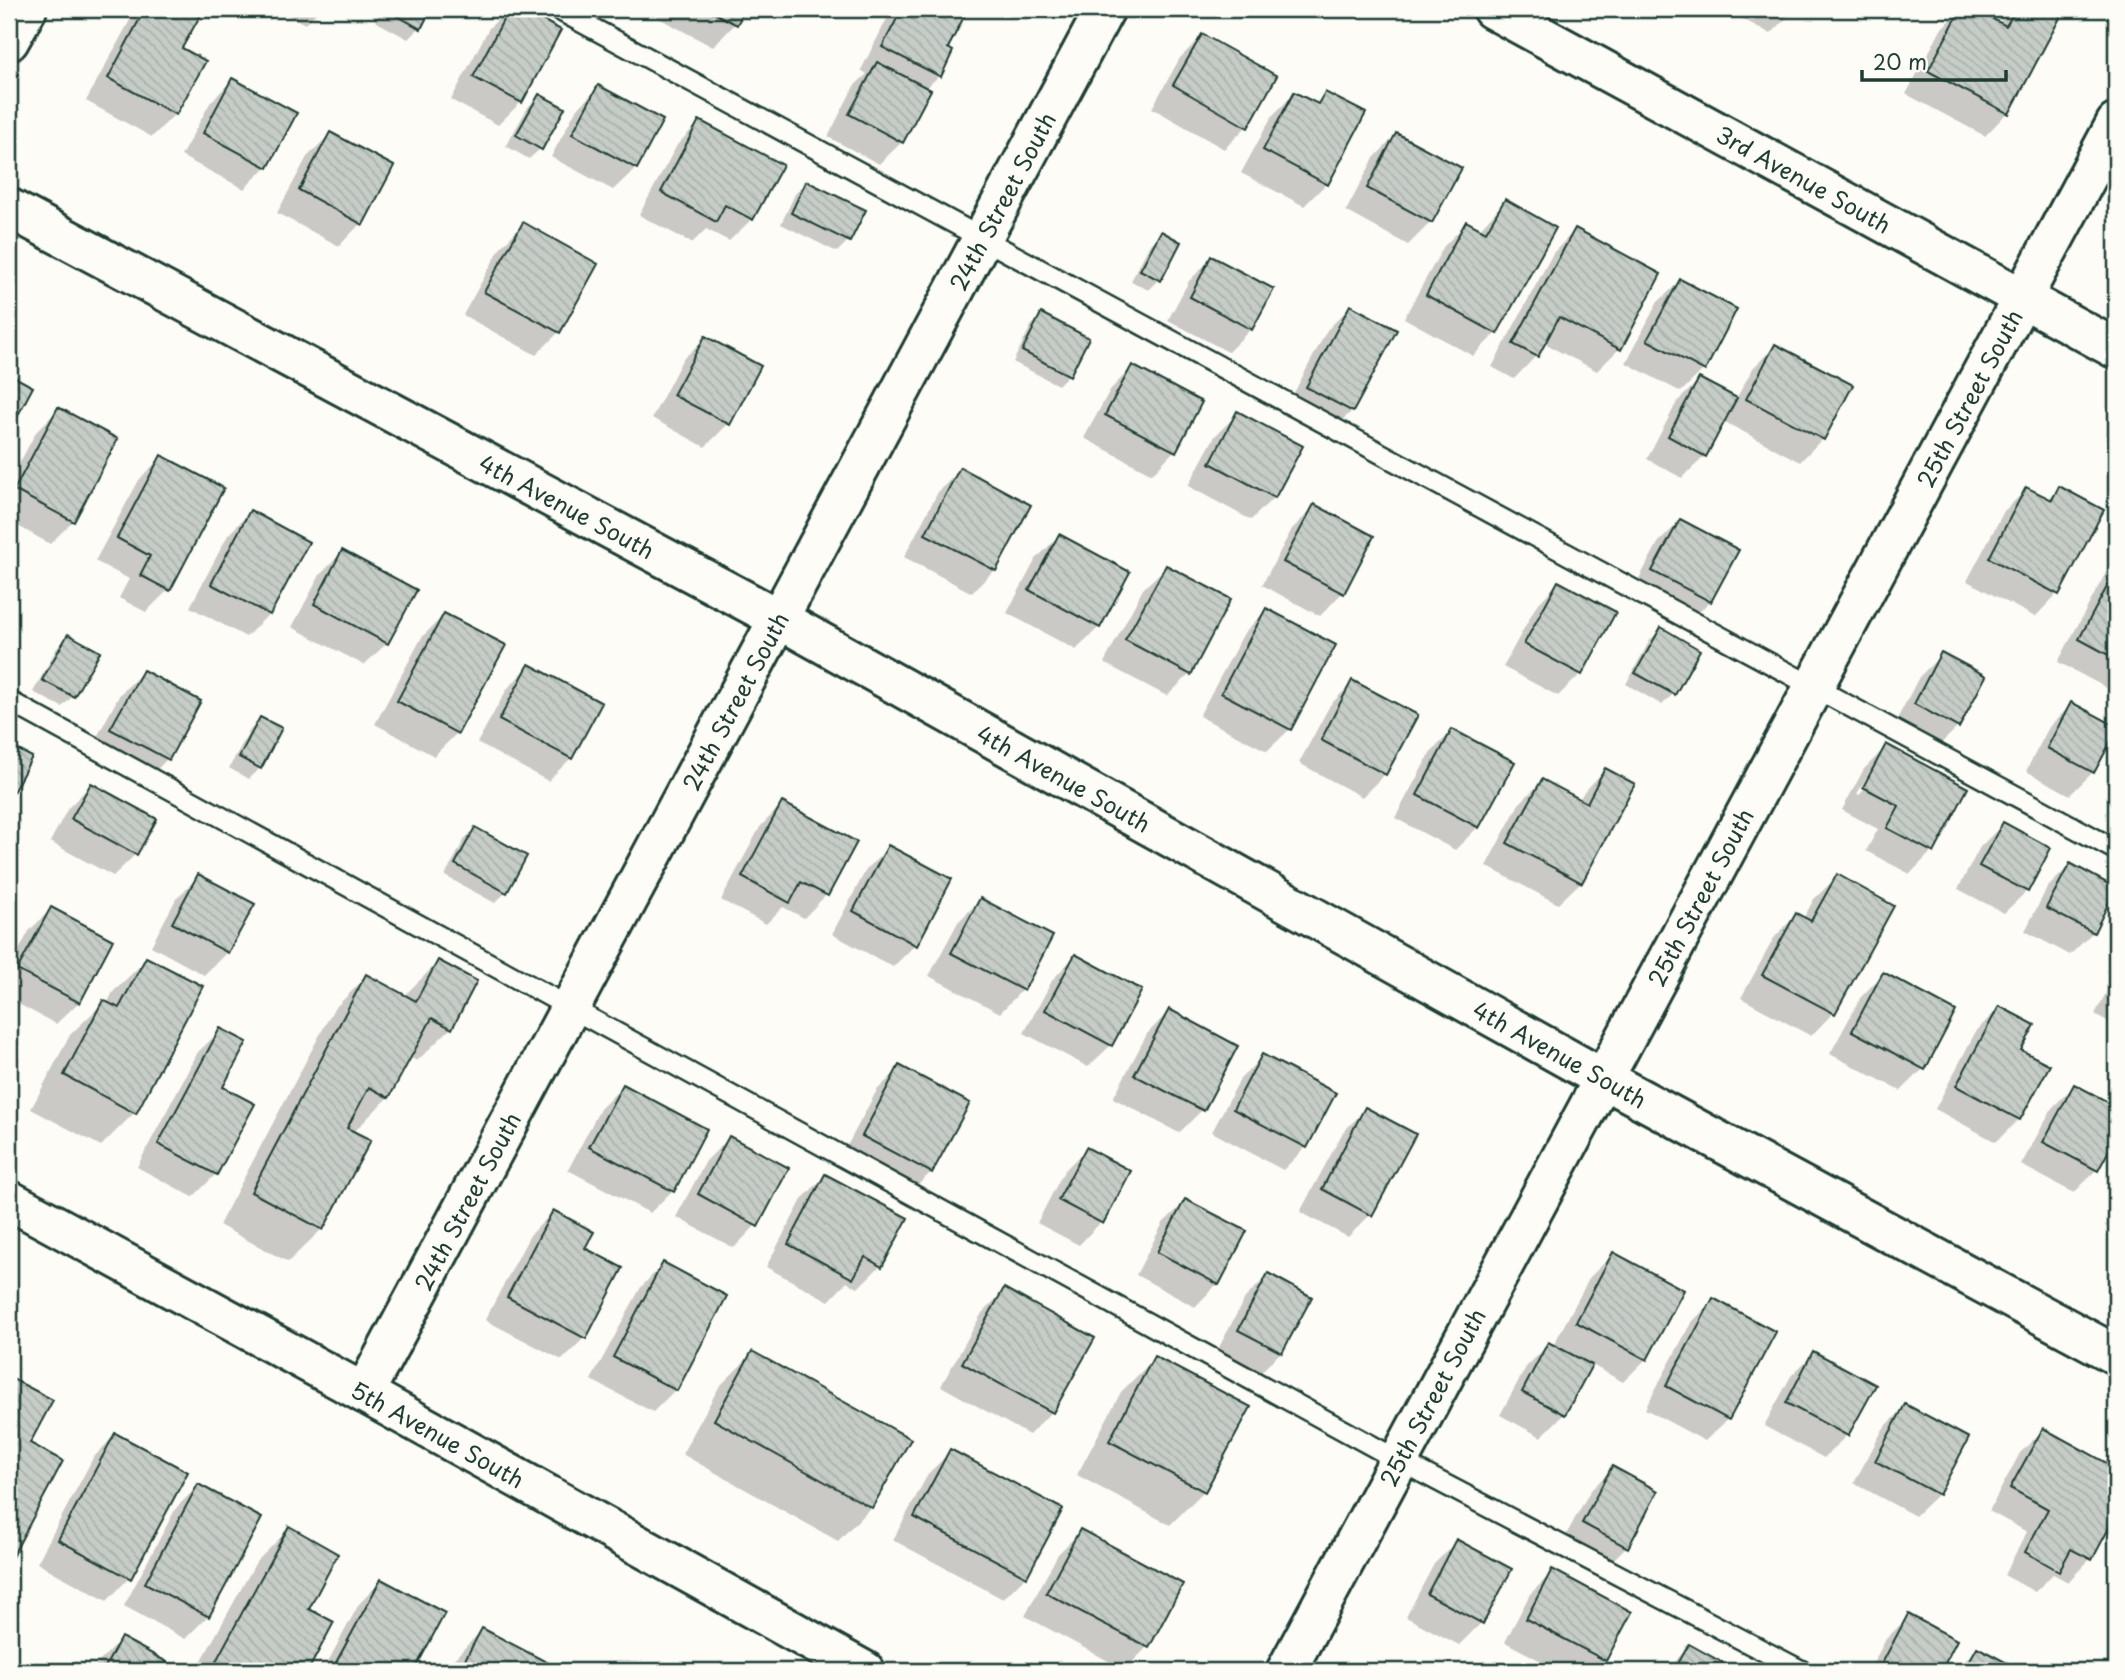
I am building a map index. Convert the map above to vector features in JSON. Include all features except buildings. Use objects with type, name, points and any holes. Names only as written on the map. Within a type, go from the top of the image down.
[{"type":"street","points":[[9,41],[27,9]]},
{"type":"street","name":"24th Street South","points":[[364,1393],[1105,9]]},
{"type":"street","name":"3rd Avenue South","points":[[1492,9],[2116,349]]},
{"type":"street","name":"25th Street South","points":[[1286,1671],[2116,123]]},
{"type":"street","name":"4th Avenue South","points":[[9,208],[779,619],[1602,1078],[2116,1355]]},
{"type":"street","name":"5th Avenue South","points":[[9,1200],[865,1671]]},
{"type":"lane","points":[[557,9],[2116,850]]},
{"type":"lane","points":[[9,701],[1398,1460],[1802,1671]]}]
